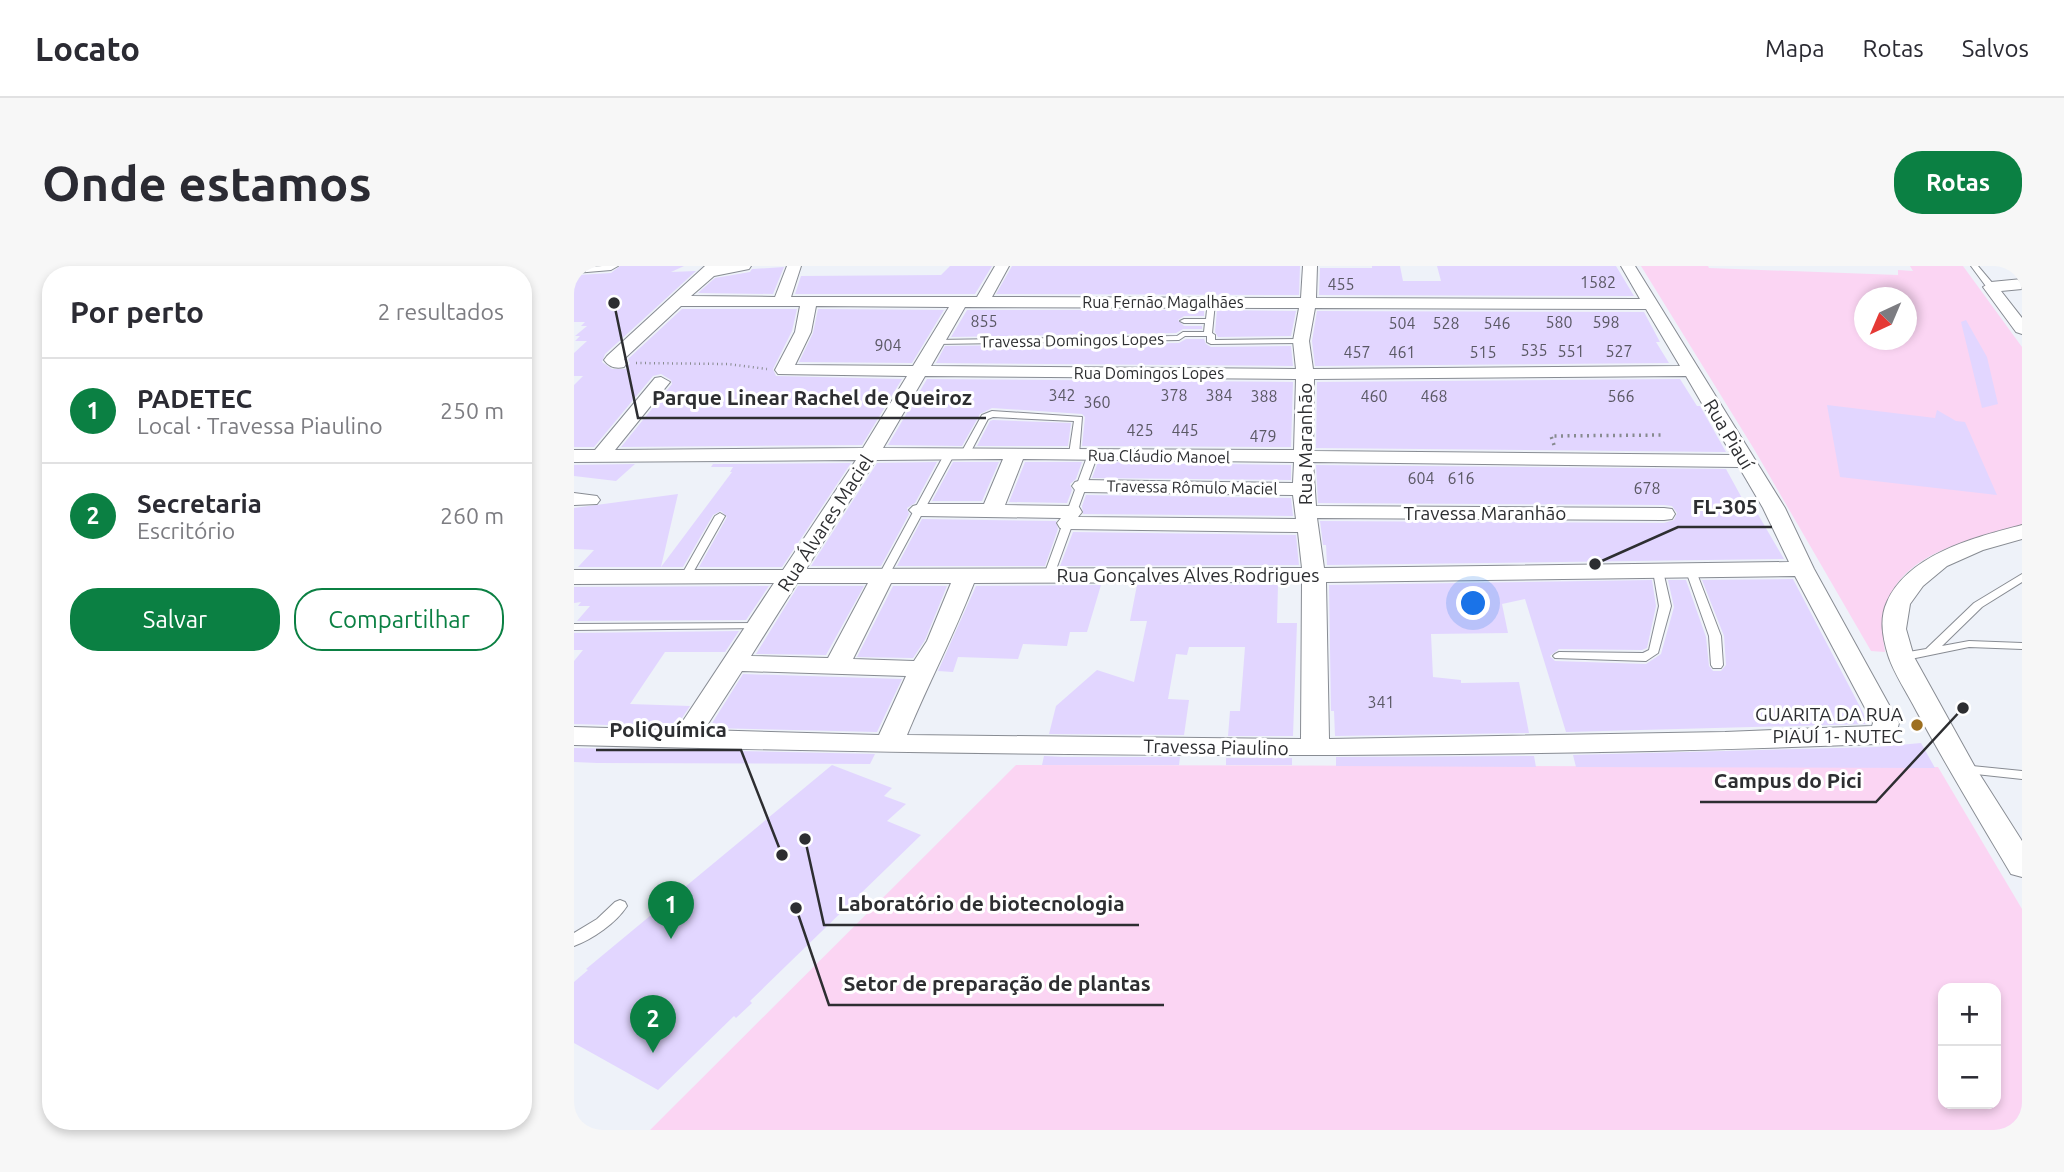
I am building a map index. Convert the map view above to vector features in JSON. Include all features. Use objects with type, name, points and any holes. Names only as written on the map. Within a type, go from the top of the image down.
[{"type":"street","points":[[575,267],[611,266]]},
{"type":"street","points":[[616,360],[711,269],[744,266]]},
{"type":"street","points":[[781,301],[794,266]]},
{"type":"street","name":"Rua Álvares Maciel","points":[[684,740],[870,453],[936,342],[1002,266]]},
{"type":"street","name":"Rua Maranhão","points":[[1310,266],[1308,303],[1301,341],[1305,374],[1303,489],[1314,575],[1315,748]]},
{"type":"street","name":"Rua Piauí","points":[[1628,266],[1774,508],[1803,569],[1886,723],[1884,731],[1858,736]]},
{"type":"street","points":[[1991,287],[2022,284]]},
{"type":"street","points":[[1991,287],[2022,329]]},
{"type":"street","name":"Rua Fernão Magalhães","points":[[676,301],[1650,304]]},
{"type":"street","points":[[784,370],[803,332],[809,301]]},
{"type":"street","name":"Rua Domingos Lopes","points":[[784,370],[1305,374],[1689,371]]},
{"type":"street","points":[[600,456],[661,382]]},
{"type":"street","name":"Rua Cláudio Manoel","points":[[574,456],[958,453],[1745,461]]},
{"type":"street","points":[[992,510],[1015,455]]},
{"type":"street","name":"Travessa Rômulo Maciel","points":[[1082,486],[1303,489]]},
{"type":"street","name":"Travessa Maranhão","points":[[920,510],[992,510],[1070,518],[1306,519],[1664,514]]},
{"type":"street","points":[[2022,532],[1955,552],[1915,581],[1898,603],[1894,629],[1901,657],[1962,769],[2022,866]]},
{"type":"street","name":"Rua Gonçalves Alves Rodrigues","points":[[574,577],[1314,575],[1803,569]]},
{"type":"street","points":[[889,744],[922,669],[939,641],[965,574]]},
{"type":"street","points":[[837,666],[884,575]]},
{"type":"street","points":[[735,663],[922,669]]},
{"type":"street","name":"Travessa Piaulino","points":[[574,736],[889,744],[1315,748],[1858,736]]},
{"type":"lane","points":[[1974,266],[1991,287]]},
{"type":"lane","points":[[1208,334],[1211,303]]},
{"type":"lane","points":[[1184,321],[1209,321]]},
{"type":"lane","name":"Travessa Domingos Lopes","points":[[936,342],[1179,338],[1183,334],[1208,334],[1212,335],[1211,341],[1301,341]]},
{"type":"lane","points":[[884,575],[920,510],[958,453],[985,417],[994,414],[1079,419],[1084,454],[1082,486],[1049,575]]},
{"type":"lane","points":[[686,576],[720,516]]},
{"type":"lane","points":[[1559,656],[1646,657],[1654,652],[1665,606],[1658,571]]},
{"type":"lane","points":[[1691,571],[1714,636],[1717,665]]},
{"type":"lane","points":[[1928,653],[1978,606],[2022,577]]},
{"type":"lane","points":[[574,627],[759,626]]},
{"type":"lane","points":[[1901,657],[1969,644],[2022,646]]},
{"type":"lane","points":[[1962,769],[2022,775]]},
{"type":"lane","points":[[574,940],[602,923],[620,906]]},
{"type":"path","points":[[616,360],[728,364],[784,370]]},
{"type":"path","points":[[1559,459],[1551,436],[1664,435]]},
{"type":"shaded area","points":[[1641,266],[1708,266],[1898,275],[1898,270],[1913,271],[1910,266],[1963,266],[2022,347],[2022,527],[1969,540],[1921,561],[1903,577],[1890,596],[1883,621],[1885,652],[1871,651],[1754,449]]},
{"type":"shaded area","points":[[1016,765],[1938,767],[2022,909],[2022,1130],[650,1130]]},
{"type":"building","points":[[620,266],[684,266],[671,272],[696,271],[605,354],[602,362],[612,369],[626,369],[630,363],[628,359],[682,309],[797,309],[792,331],[773,369],[776,376],[902,379],[862,445],[621,447],[672,384],[671,380],[661,374],[653,376],[594,447],[574,447],[574,385],[583,376],[574,376],[574,353],[587,341],[575,341],[580,336],[575,336],[587,326],[581,326],[585,322],[574,322],[574,283],[579,275],[611,273]]},
{"type":"building","points":[[950,266],[992,266],[975,294],[795,294],[801,276],[941,275]]},
{"type":"building","points":[[1012,266],[1300,266],[1299,295],[996,294]]},
{"type":"building","points":[[1400,266],[1403,281],[1441,281],[1437,266],[1616,266],[1634,296],[1319,295],[1320,268]]},
{"type":"building","points":[[784,267],[773,294],[698,293],[715,278],[750,272],[752,269]]},
{"type":"building","points":[[818,309],[944,310],[912,363],[799,362],[813,333]]},
{"type":"building","points":[[967,310],[1204,310],[1204,316],[1184,316],[1178,320],[1184,326],[1202,326],[1202,329],[1183,329],[1176,333],[951,337]]},
{"type":"building","points":[[1217,310],[1296,311],[1291,336],[1218,337],[1215,332]]},
{"type":"building","points":[[1317,311],[1644,312],[1660,342],[1656,342],[1669,363],[1315,366],[1312,341]]},
{"type":"building","points":[[1966,320],[1987,357],[1998,404],[1982,408],[1961,322]]},
{"type":"building","points":[[1186,339],[1204,339],[1211,347],[1291,346],[1293,366],[936,363],[945,346],[1179,343]]},
{"type":"building","points":[[927,379],[1293,382],[1291,447],[1082,446],[1085,417],[1082,414],[992,408],[980,414],[962,446],[888,445]]},
{"type":"building","points":[[1680,379],[1697,406],[1700,406],[1726,452],[1316,448],[1317,382]]},
{"type":"building","points":[[1827,405],[1935,418],[1937,410],[1956,421],[1965,422],[1997,495],[1840,477]]},
{"type":"building","points":[[993,420],[1071,423],[1068,446],[977,446]]},
{"type":"building","points":[[937,462],[915,503],[907,508],[909,514],[881,566],[811,566],[877,463]]},
{"type":"building","points":[[953,462],[999,462],[982,501],[932,501]]},
{"type":"building","points":[[1025,462],[1082,462],[1076,479],[1070,484],[1072,490],[1067,503],[1009,502]]},
{"type":"building","points":[[1098,462],[1291,465],[1291,480],[1092,478]]},
{"type":"building","points":[[851,463],[782,567],[699,567],[727,517],[721,511],[713,515],[683,567],[661,567],[732,472],[733,467],[711,467],[713,464]]},
{"type":"building","points":[[635,464],[616,481],[574,476],[574,465]]},
{"type":"building","points":[[1316,465],[1726,469],[1749,511],[1756,511],[1784,559],[1327,565],[1326,545],[1323,545],[1320,521],[1664,523],[1674,520],[1677,513],[1672,506],[1664,505],[1318,503]]},
{"type":"building","points":[[678,494],[661,567],[578,567],[594,550],[574,549],[574,508]]},
{"type":"building","points":[[1086,495],[1291,498],[1293,516],[1083,514],[1082,506]]},
{"type":"building","points":[[922,519],[1056,521],[1058,529],[1045,566],[897,566]]},
{"type":"building","points":[[1073,532],[1296,535],[1299,565],[1060,566]]},
{"type":"building","points":[[1793,579],[1869,724],[1566,732],[1525,599],[1502,604],[1508,633],[1431,634],[1433,677],[1461,680],[1461,683],[1519,682],[1529,733],[1335,736],[1334,711],[1331,711],[1329,585],[1652,580],[1656,606],[1647,648],[1559,649],[1550,656],[1555,661],[1646,664],[1661,654],[1674,607],[1668,580],[1686,580],[1706,637],[1709,666],[1713,671],[1721,671],[1726,665],[1724,636],[1702,580]]},
{"type":"building","points":[[1101,585],[1087,632],[1070,632],[1067,646],[1023,644],[1018,659],[958,657],[953,672],[938,671],[976,586]]},
{"type":"building","points":[[1137,585],[1278,585],[1277,623],[1297,623],[1293,736],[1228,736],[1230,711],[1240,711],[1245,647],[1189,647],[1187,655],[1176,654],[1168,699],[1189,700],[1184,735],[1049,734],[1056,706],[1097,670],[1134,682],[1147,621],[1130,621]]},
{"type":"building","points":[[769,586],[746,620],[577,621],[590,606],[578,606],[581,602],[574,603],[574,587]]},
{"type":"building","points":[[798,586],[864,586],[826,655],[756,654]]},
{"type":"building","points":[[893,586],[947,586],[925,640],[913,658],[857,657]]},
{"type":"building","points":[[739,631],[725,652],[665,652],[630,704],[690,706],[676,727],[574,724],[574,661],[583,650],[574,650],[574,633]]},
{"type":"building","points":[[743,674],[902,679],[877,732],[709,728]]},
{"type":"building","points":[[1921,743],[1935,768],[1576,767],[1573,755],[1877,747]]},
{"type":"building","points":[[574,748],[875,754],[870,764],[597,763],[574,762]]},
{"type":"building","points":[[1044,756],[1180,757],[1179,765],[1042,765]]},
{"type":"building","points":[[1534,756],[1536,767],[1336,766],[1336,757]]},
{"type":"building","points":[[1226,758],[1292,758],[1292,765],[1226,765]]},
{"type":"building","points":[[832,765],[892,788],[884,796],[906,804],[887,821],[921,835],[750,1001],[752,1003],[736,1018],[734,1016],[658,1090],[574,1043],[574,982],[588,970],[586,969]]},
{"type":"place","name":"Parque Linear Rachel de Queiroz","points":[[614,303]]},
{"type":"place","name":"FL-305","points":[[1595,564]]},
{"type":"place","name":"Campus do Pici","points":[[1963,708]]},
{"type":"place","name":"GUARITA DA RUA PIAUÍ 1- NUTEC","points":[[1917,725]]},
{"type":"place","name":"Laboratório de biotecnologia","points":[[805,839]]},
{"type":"place","name":"PoliQuímica","points":[[782,855]]},
{"type":"place","name":"Setor de preparação de plantas","points":[[796,908]]},
{"type":"place","name":"PADETEC","points":[[671,939]]},
{"type":"place","name":"Secretaria","points":[[653,1053]]}]
